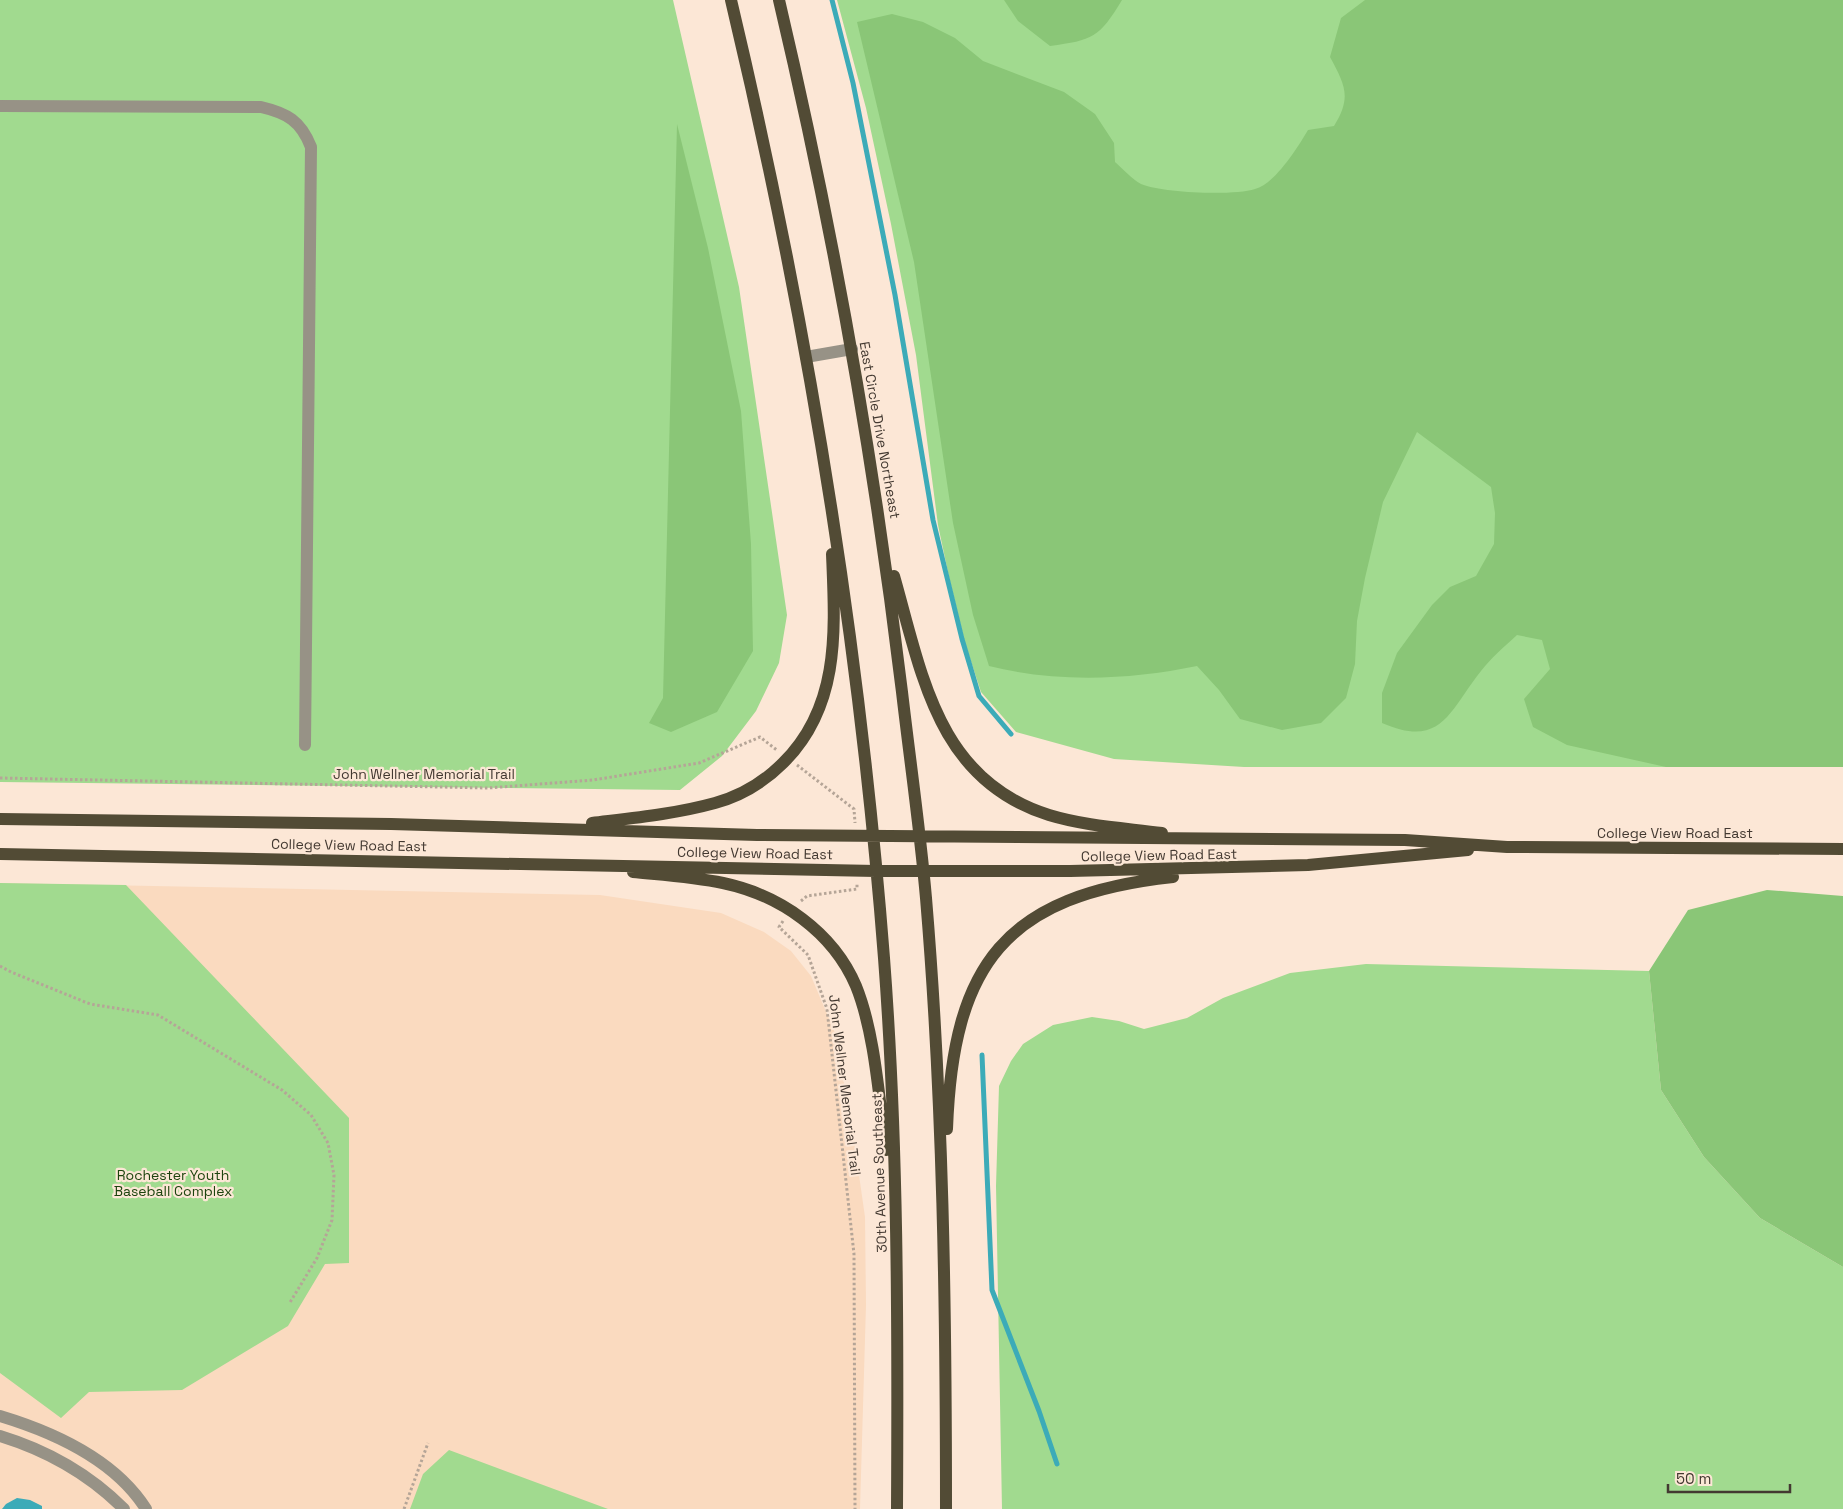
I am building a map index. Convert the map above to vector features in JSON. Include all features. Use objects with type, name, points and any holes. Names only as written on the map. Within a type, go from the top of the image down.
[{"type":"main road","points":[[731,0],[780,221],[829,489],[864,749],[873,837]]},
{"type":"main road","name":"East Circle Drive Northeast","points":[[779,0],[822,193],[852,349],[883,537],[923,871]]},
{"type":"main road","points":[[556,828],[667,813],[717,803],[747,790],[774,772],[788,758],[804,738],[819,711],[832,664],[834,619],[829,489]]},
{"type":"main road","points":[[883,537],[935,713],[956,749],[975,771],[1013,800],[1049,815],[1083,822],[1209,840]]},
{"type":"main road","name":"College View Road East","points":[[0,819],[556,828],[873,837],[1405,840],[1507,847],[1843,849]]},
{"type":"main road","name":"30th Avenue Southeast","points":[[873,837],[891,1066],[896,1213],[897,1509]]},
{"type":"main road","name":"College View Road East","points":[[0,854],[544,863],[876,871],[1070,871],[1250,868],[1308,865],[1507,847]]},
{"type":"main road","points":[[544,863],[725,883],[761,894],[791,910],[810,924],[834,948],[856,987],[865,1018],[875,1070],[896,1213]]},
{"type":"main road","points":[[946,1509],[944,1221],[947,1121],[960,1021],[975,984],[995,950],[1012,933],[1039,914],[1074,898],[1103,889],[1161,878],[1250,868]]},
{"type":"main road","points":[[923,871],[933,991],[944,1221]]},
{"type":"street","points":[[0,106],[261,107],[283,112],[306,133],[311,147],[305,745]]},
{"type":"street","points":[[806,357],[852,349]]},
{"type":"street","points":[[0,1416],[65,1442],[93,1459],[107,1468],[140,1500],[146,1509]]},
{"type":"street","points":[[0,1436],[43,1452],[76,1470],[124,1509]]},
{"type":"path","name":"John Wellner Memorial Trail","points":[[0,778],[488,788],[593,780],[699,763],[760,737],[854,809],[856,836]]},
{"type":"path","points":[[791,910],[807,896],[857,889],[857,870]]},
{"type":"path","name":"John Wellner Memorial Trail","points":[[791,910],[779,926],[808,955],[826,1009],[854,1254],[855,1509]]},
{"type":"path","points":[[0,966],[90,1004],[158,1015],[282,1090],[311,1115],[328,1143],[334,1175],[332,1220],[317,1258],[289,1304]]},
{"type":"path","points":[[404,1509],[428,1443]]},
{"type":"shaded area","points":[[0,883],[600,895],[721,913],[764,932],[791,951],[811,976],[835,1033],[852,1126],[865,1217],[866,1305],[860,1509],[0,1509]]},
{"type":"green space","points":[[0,0],[673,0],[739,287],[787,615],[779,663],[756,711],[722,756],[680,790],[0,782]]},
{"type":"green space","points":[[837,0],[1843,0],[1843,767],[1244,767],[1114,759],[1016,732],[981,692],[965,643],[938,525],[916,355],[891,224],[866,108]]},
{"type":"green space","points":[[1004,0],[1122,0],[1107,22],[1094,35],[1076,42],[1050,46],[1018,21]]},
{"type":"green space","points":[[1365,0],[1843,0],[1843,767],[1666,767],[1567,745],[1533,727],[1524,699],[1550,669],[1542,640],[1517,635],[1485,666],[1442,722],[1431,729],[1418,731],[1402,730],[1382,723],[1382,693],[1397,653],[1432,605],[1450,587],[1476,576],[1494,544],[1495,513],[1491,487],[1417,432],[1383,502],[1365,578],[1357,621],[1355,664],[1346,698],[1321,723],[1282,730],[1240,719],[1219,690],[1197,666],[1119,677],[1093,678],[1041,675],[989,666],[973,615],[953,523],[914,262],[857,22],[892,14],[923,22],[955,38],[983,61],[1064,92],[1095,114],[1114,143],[1115,162],[1141,184],[1165,190],[1215,193],[1245,191],[1263,186],[1278,173],[1308,130],[1334,126],[1340,116],[1345,99],[1343,83],[1330,57],[1341,18]]},
{"type":"green space","points":[[677,124],[708,248],[741,411],[751,544],[753,651],[717,712],[671,732],[649,723],[663,698]]},
{"type":"green space","name":"Rochester Youth Baseball Complex","points":[[0,883],[126,885],[349,1118],[349,1263],[325,1264],[288,1326],[182,1390],[89,1392],[61,1418],[0,1373]]},
{"type":"green space","points":[[1767,890],[1843,896],[1843,1267],[1760,1218],[1704,1157],[1661,1090],[1649,971],[1688,910]]},
{"type":"green space","points":[[1366,964],[1649,971],[1661,1090],[1704,1157],[1760,1218],[1843,1267],[1843,1509],[1002,1509],[996,1186],[999,1086],[1011,1061],[1023,1044],[1053,1025],[1092,1017],[1119,1021],[1144,1029],[1187,1018],[1223,998],[1290,973]]},
{"type":"green space","points":[[449,1450],[608,1509],[410,1509],[423,1474]]},
{"type":"water","points":[[17,1498],[30,1500],[42,1506],[42,1509],[2,1509],[6,1504]]},
{"type":"waterway","points":[[832,0],[853,83],[895,295],[933,520],[962,639],[979,696],[1011,734]]},
{"type":"waterway","points":[[982,1055],[992,1290],[1039,1411],[1057,1464]]}]
